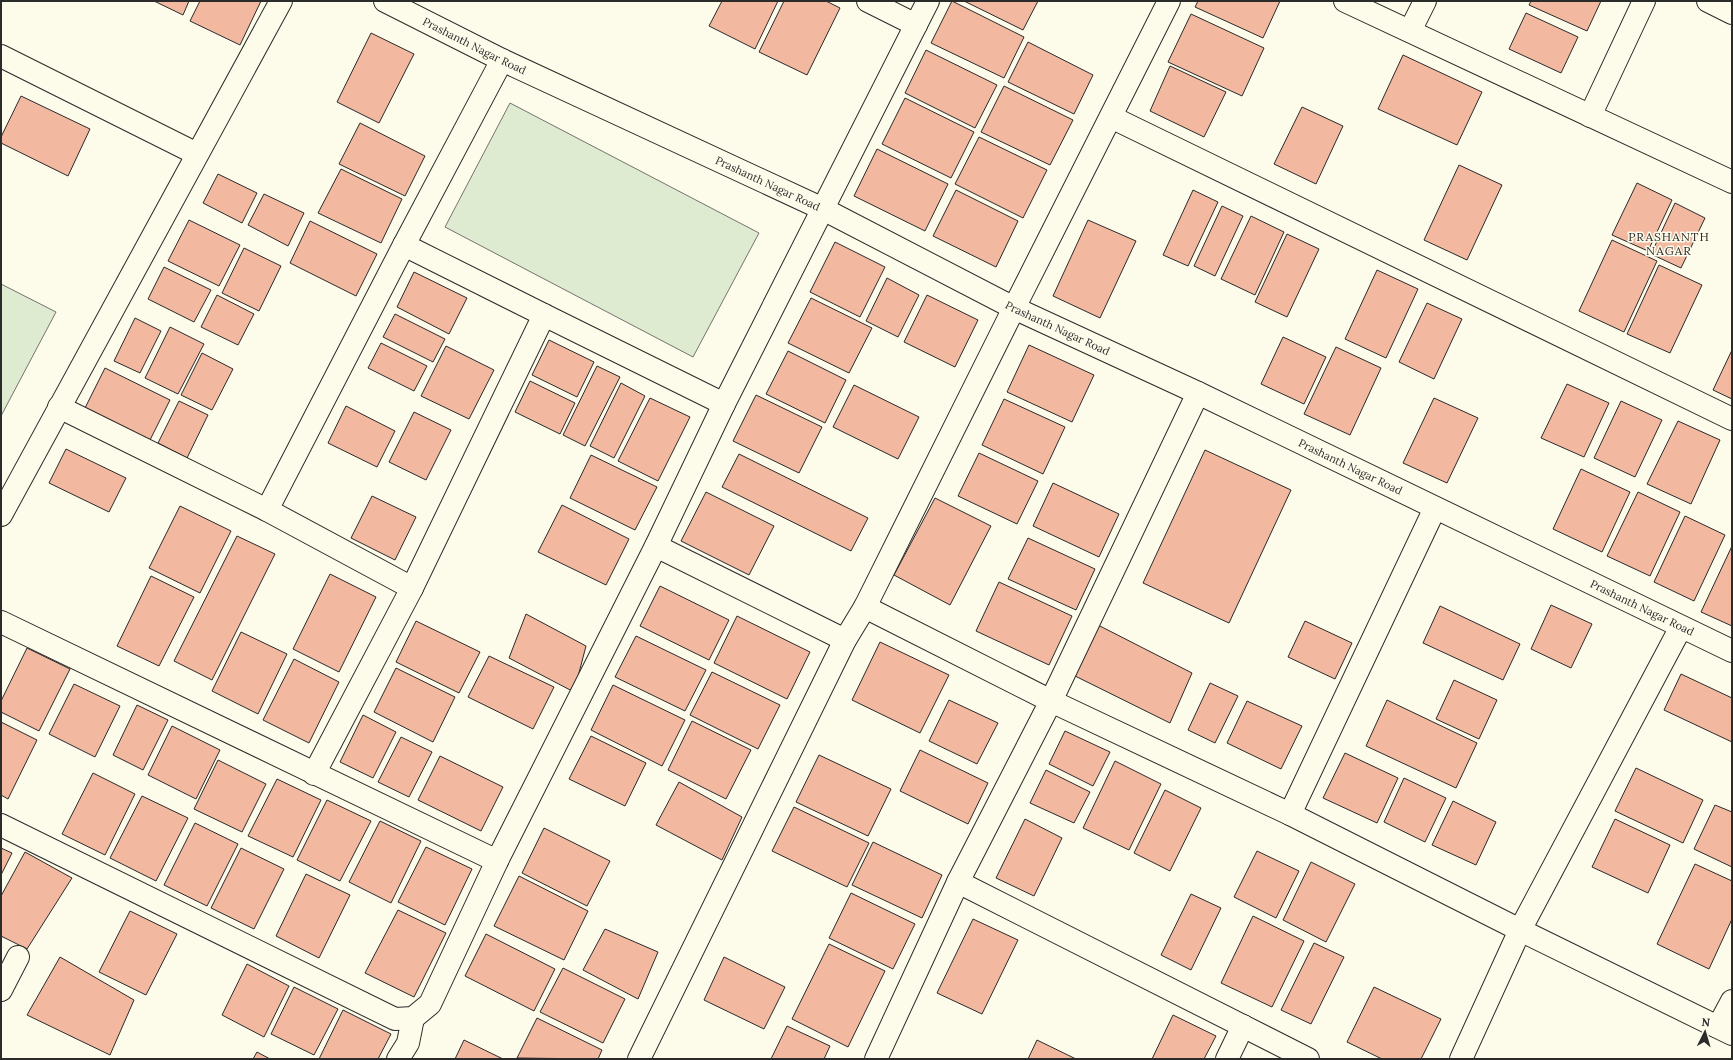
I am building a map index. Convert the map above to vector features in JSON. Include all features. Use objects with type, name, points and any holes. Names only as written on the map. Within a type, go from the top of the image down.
[{"type":"street","points":[[1,515],[280,1]]},
{"type":"street","name":"Prashanth Nagar Road","points":[[385,1],[502,60],[823,209],[1014,308],[1198,393],[1732,651]]},
{"type":"street","points":[[868,1],[916,25]]},
{"type":"street","points":[[1,825],[395,1019],[413,1018],[430,1004],[497,861],[656,546],[724,404],[928,1]]},
{"type":"street","points":[[639,1059],[845,640],[865,607],[1169,1]]},
{"type":"street","points":[[1345,1],[1732,182]]},
{"type":"street","points":[[1410,31],[1425,1]]},
{"type":"street","points":[[1590,116],[1644,1]]},
{"type":"street","points":[[1708,1],[1732,13]]},
{"type":"street","points":[[1,56],[198,154]]},
{"type":"street","points":[[267,510],[404,245],[502,60]]},
{"type":"street","points":[[1111,117],[1732,419]]},
{"type":"street","points":[[404,245],[724,404]]},
{"type":"street","points":[[314,774],[412,588],[544,315]]},
{"type":"street","points":[[876,1059],[958,882],[1051,701],[1198,393]]},
{"type":"street","points":[[59,407],[267,510],[412,588]]},
{"type":"street","points":[[1290,814],[1435,508]]},
{"type":"street","points":[[656,546],[845,640]]},
{"type":"street","points":[[865,607],[1051,701],[1290,814],[1520,930],[1725,1030],[1732,1001]]},
{"type":"street","points":[[1,622],[497,861]]},
{"type":"street","points":[[1461,1059],[1520,930],[1681,627]]},
{"type":"street","points":[[958,882],[1308,1059]]},
{"type":"street","points":[[1,990],[18,957]]},
{"type":"street","points":[[398,1059],[408,1043],[413,1018]]},
{"type":"street","points":[[1227,1059],[1243,1026]]},
{"type":"green space","points":[[510,103],[759,233],[693,357],[445,227]]},
{"type":"green space","points":[[1,284],[56,312],[1,416]]},
{"type":"building","points":[[154,1],[189,1],[183,15]]},
{"type":"building","points":[[200,1],[261,1],[240,45],[190,21]]},
{"type":"building","points":[[722,1],[778,1],[755,49],[709,26]]},
{"type":"building","points":[[784,1],[826,1],[840,8],[807,75],[759,52]]},
{"type":"building","points":[[952,1],[1024,37],[1004,78],[931,43]]},
{"type":"building","points":[[964,1],[1038,1],[1023,30]]},
{"type":"building","points":[[1198,1],[1280,1],[1263,38],[1195,7]]},
{"type":"building","points":[[1531,1],[1601,1],[1587,31],[1529,5]]},
{"type":"building","points":[[1526,13],[1578,37],[1561,73],[1509,49]]},
{"type":"building","points":[[1191,14],[1264,48],[1242,96],[1168,62]]},
{"type":"building","points":[[371,33],[414,54],[379,123],[337,102]]},
{"type":"building","points":[[1028,42],[1093,75],[1074,114],[1008,82]]},
{"type":"building","points":[[926,50],[997,85],[975,128],[905,93]]},
{"type":"building","points":[[1403,55],[1482,92],[1457,145],[1378,109]]},
{"type":"building","points":[[1170,66],[1226,92],[1204,137],[1150,111]]},
{"type":"building","points":[[1004,86],[1073,120],[1050,165],[981,132]]},
{"type":"building","points":[[21,96],[90,129],[68,176],[1,143],[1,137]]},
{"type":"building","points":[[905,98],[974,132],[951,178],[882,144]]},
{"type":"building","points":[[1302,107],[1343,126],[1316,184],[1274,164]]},
{"type":"building","points":[[360,123],[425,156],[405,196],[339,164]]},
{"type":"building","points":[[979,137],[1047,170],[1023,218],[955,184]]},
{"type":"building","points":[[877,149],[948,184],[925,231],[854,196]]},
{"type":"building","points":[[1459,165],[1502,185],[1467,260],[1424,240]]},
{"type":"building","points":[[341,169],[402,199],[381,243],[318,213]]},
{"type":"building","points":[[218,174],[257,193],[242,223],[203,203]]},
{"type":"building","points":[[1637,183],[1672,200],[1648,251],[1612,235]]},
{"type":"building","points":[[956,190],[1018,221],[996,267],[933,236]]},
{"type":"building","points":[[1193,190],[1218,202],[1188,266],[1163,255]]},
{"type":"building","points":[[264,194],[304,213],[288,246],[248,225]]},
{"type":"building","points":[[1675,203],[1705,218],[1681,268],[1651,254]]},
{"type":"building","points":[[1222,206],[1243,216],[1215,276],[1194,266]]},
{"type":"building","points":[[1251,216],[1284,232],[1255,295],[1221,279]]},
{"type":"building","points":[[189,220],[240,245],[219,286],[168,261]]},
{"type":"building","points":[[1088,220],[1136,241],[1100,318],[1053,296]]},
{"type":"building","points":[[310,221],[377,254],[356,296],[290,263]]},
{"type":"building","points":[[1287,234],[1319,249],[1287,317],[1255,302]]},
{"type":"building","points":[[1612,240],[1657,261],[1624,332],[1579,311]]},
{"type":"building","points":[[835,242],[885,267],[860,317],[810,292]]},
{"type":"building","points":[[244,248],[281,266],[259,311],[222,293]]},
{"type":"building","points":[[1659,265],[1702,285],[1670,353],[1627,334]]},
{"type":"building","points":[[164,267],[211,290],[194,322],[148,299]]},
{"type":"building","points":[[1377,270],[1418,289],[1386,358],[1345,339]]},
{"type":"building","points":[[414,272],[467,298],[449,334],[397,307]]},
{"type":"building","points":[[887,278],[919,295],[898,337],[866,321]]},
{"type":"building","points":[[217,295],[254,314],[238,345],[201,327]]},
{"type":"building","points":[[927,295],[978,320],[955,367],[904,342]]},
{"type":"building","points":[[811,298],[872,328],[849,373],[788,343]]},
{"type":"building","points":[[1427,303],[1462,319],[1434,379],[1399,362]]},
{"type":"building","points":[[395,314],[445,339],[433,362],[383,337]]},
{"type":"building","points":[[135,318],[161,331],[140,373],[114,361]]},
{"type":"building","points":[[170,327],[204,344],[178,394],[145,378]]},
{"type":"building","points":[[1283,337],[1326,357],[1304,404],[1261,384]]},
{"type":"building","points":[[549,340],[594,362],[577,397],[532,375]]},
{"type":"building","points":[[381,343],[427,366],[414,391],[368,368]]},
{"type":"building","points":[[1029,345],[1094,375],[1072,422],[1007,392]]},
{"type":"building","points":[[446,346],[494,370],[469,419],[421,396]]},
{"type":"building","points":[[1336,347],[1381,368],[1350,435],[1304,414]]},
{"type":"building","points":[[1732,350],[1732,399],[1713,390]]},
{"type":"building","points":[[788,351],[846,380],[825,423],[766,394]]},
{"type":"building","points":[[202,353],[233,369],[212,410],[181,395]]},
{"type":"building","points":[[597,366],[620,377],[585,446],[563,435]]},
{"type":"building","points":[[105,368],[170,400],[149,442],[84,410]]},
{"type":"building","points":[[530,381],[575,403],[560,434],[515,412]]},
{"type":"building","points":[[621,383],[645,396],[614,458],[590,446]]},
{"type":"building","points":[[1567,384],[1609,403],[1584,457],[1541,438]]},
{"type":"building","points":[[854,385],[919,417],[898,459],[833,427]]},
{"type":"building","points":[[756,395],[822,427],[799,473],[733,441]]},
{"type":"building","points":[[650,398],[690,417],[658,481],[618,461]]},
{"type":"building","points":[[1434,398],[1478,418],[1447,483],[1403,463]]},
{"type":"building","points":[[1004,399],[1065,427],[1043,474],[982,445]]},
{"type":"building","points":[[179,401],[208,415],[187,458],[158,443]]},
{"type":"building","points":[[1621,401],[1662,420],[1635,477],[1594,458]]},
{"type":"building","points":[[346,406],[395,431],[377,467],[328,443]]},
{"type":"building","points":[[414,412],[451,430],[426,480],[389,462]]},
{"type":"building","points":[[1678,421],[1720,440],[1691,504],[1647,484]]},
{"type":"building","points":[[66,449],[126,478],[109,512],[49,483]]},
{"type":"building","points":[[1205,450],[1291,490],[1229,623],[1143,583]]},
{"type":"building","points":[[979,453],[1038,481],[1017,524],[958,496]]},
{"type":"building","points":[[739,454],[868,518],[851,551],[722,487]]},
{"type":"building","points":[[591,455],[657,487],[635,530],[570,498]]},
{"type":"building","points":[[1581,469],[1630,492],[1602,552],[1553,529]]},
{"type":"building","points":[[1053,483],[1119,514],[1099,557],[1033,526]]},
{"type":"building","points":[[706,492],[774,526],[749,575],[681,541]]},
{"type":"building","points":[[1638,492],[1680,512],[1650,576],[1607,556]]},
{"type":"building","points":[[372,496],[416,517],[395,560],[351,538]]},
{"type":"building","points":[[935,498],[991,526],[950,605],[894,575]]},
{"type":"building","points":[[562,505],[629,539],[606,585],[538,552]]},
{"type":"building","points":[[180,506],[231,531],[200,593],[149,568]]},
{"type":"building","points":[[1685,516],[1725,535],[1694,601],[1654,582]]},
{"type":"building","points":[[237,536],[275,554],[212,680],[174,661]]},
{"type":"building","points":[[1028,538],[1095,569],[1076,610],[1008,579]]},
{"type":"building","points":[[1732,546],[1732,626],[1701,612]]},
{"type":"building","points":[[330,574],[376,597],[339,672],[293,649]]},
{"type":"building","points":[[151,576],[194,597],[159,666],[117,646]]},
{"type":"building","points":[[999,582],[1072,616],[1049,665],[976,631]]},
{"type":"building","points":[[660,586],[729,620],[709,660],[640,626]]},
{"type":"building","points":[[1551,605],[1592,624],[1571,668],[1531,649]]},
{"type":"building","points":[[1440,606],[1520,644],[1503,680],[1423,643]]},
{"type":"building","points":[[526,614],[586,646],[574,692],[509,658]]},
{"type":"building","points":[[737,616],[810,652],[787,699],[714,663]]},
{"type":"building","points":[[416,621],[480,652],[459,693],[396,662]]},
{"type":"building","points":[[1305,621],[1352,643],[1335,679],[1288,657]]},
{"type":"building","points":[[1096,624],[1192,673],[1170,723],[1071,674]]},
{"type":"building","points":[[241,632],[287,654],[258,714],[212,691]]},
{"type":"building","points":[[636,636],[706,670],[685,711],[615,677]]},
{"type":"building","points":[[880,642],[949,675],[920,733],[852,700]]},
{"type":"building","points":[[27,648],[70,669],[39,731],[1,712],[1,701]]},
{"type":"building","points":[[489,656],[554,687],[533,729],[468,697]]},
{"type":"building","points":[[294,659],[339,682],[309,743],[263,720]]},
{"type":"building","points":[[396,668],[455,697],[433,742],[374,712]]},
{"type":"building","points":[[712,672],[780,705],[758,749],[690,715]]},
{"type":"building","points":[[1681,674],[1732,698],[1732,742],[1664,710]]},
{"type":"building","points":[[1454,680],[1497,700],[1479,739],[1436,719]]},
{"type":"building","points":[[1210,683],[1238,696],[1215,743],[1188,730]]},
{"type":"building","points":[[74,684],[120,706],[95,757],[49,734]]},
{"type":"building","points":[[613,685],[685,720],[662,766],[591,730]]},
{"type":"building","points":[[949,700],[998,723],[977,764],[929,741]]},
{"type":"building","points":[[1387,700],[1477,743],[1456,788],[1366,746]]},
{"type":"building","points":[[1247,701],[1302,726],[1281,769],[1227,743]]},
{"type":"building","points":[[137,705],[168,720],[143,770],[113,755]]},
{"type":"building","points":[[363,715],[396,732],[373,778],[340,762]]},
{"type":"building","points":[[692,721],[751,750],[726,799],[668,770]]},
{"type":"building","points":[[1,722],[37,740],[8,799],[1,795]]},
{"type":"building","points":[[172,726],[220,750],[196,799],[148,775]]},
{"type":"building","points":[[1065,731],[1110,752],[1093,786],[1049,764]]},
{"type":"building","points":[[591,736],[646,763],[625,806],[569,779]]},
{"type":"building","points":[[401,737],[432,752],[409,797],[378,782]]},
{"type":"building","points":[[920,750],[988,783],[968,824],[900,791]]},
{"type":"building","points":[[1345,753],[1398,778],[1377,823],[1323,798]]},
{"type":"building","points":[[819,755],[891,789],[868,836],[796,802]]},
{"type":"building","points":[[440,756],[503,787],[481,831],[418,800]]},
{"type":"building","points":[[218,760],[266,784],[242,832],[194,809]]},
{"type":"building","points":[[1115,761],[1161,784],[1129,850],[1083,828]]},
{"type":"building","points":[[1636,768],[1703,800],[1683,843],[1615,811]]},
{"type":"building","points":[[1046,770],[1090,792],[1074,823],[1030,803]]},
{"type":"building","points":[[93,773],[135,794],[105,855],[62,834]]},
{"type":"building","points":[[1404,778],[1446,798],[1425,842],[1384,822]]},
{"type":"building","points":[[277,779],[321,800],[293,857],[248,836]]},
{"type":"building","points":[[679,782],[742,817],[722,860],[656,825]]},
{"type":"building","points":[[1165,790],[1201,808],[1170,871],[1134,853]]},
{"type":"building","points":[[142,796],[188,818],[156,881],[110,858]]},
{"type":"building","points":[[327,800],[371,821],[340,881],[297,860]]},
{"type":"building","points":[[1453,801],[1496,822],[1476,865],[1432,845]]},
{"type":"building","points":[[1715,805],[1732,812],[1732,867],[1694,849]]},
{"type":"building","points":[[794,807],[869,843],[847,887],[772,851]]},
{"type":"building","points":[[1025,819],[1062,838],[1034,896],[996,878]]},
{"type":"building","points":[[1615,819],[1670,845],[1648,893],[1592,867]]},
{"type":"building","points":[[380,821],[421,841],[391,903],[349,882]]},
{"type":"building","points":[[195,823],[238,844],[207,906],[164,885]]},
{"type":"building","points":[[544,828],[610,861],[587,906],[522,873]]},
{"type":"building","points":[[873,842],[942,875],[922,918],[852,885]]},
{"type":"building","points":[[426,847],[472,869],[445,925],[398,902]]},
{"type":"building","points":[[1,848],[12,853],[1,875]]},
{"type":"building","points":[[241,848],[284,869],[254,929],[211,908]]},
{"type":"building","points":[[1257,851],[1299,871],[1276,918],[1234,897]]},
{"type":"building","points":[[25,852],[72,878],[27,949],[1,936],[1,896]]},
{"type":"building","points":[[1311,862],[1355,884],[1326,942],[1283,920]]},
{"type":"building","points":[[1695,864],[1732,881],[1732,919],[1709,969],[1657,944]]},
{"type":"building","points":[[306,874],[350,895],[319,958],[276,936]]},
{"type":"building","points":[[519,876],[588,911],[564,960],[494,926]]},
{"type":"building","points":[[851,893],[915,924],[893,969],[829,938]]},
{"type":"building","points":[[1191,894],[1221,908],[1191,970],[1161,955]]},
{"type":"building","points":[[398,910],[446,933],[414,997],[365,973]]},
{"type":"building","points":[[130,911],[177,934],[146,995],[99,972]]},
{"type":"building","points":[[1253,916],[1304,941],[1272,1007],[1221,983]]},
{"type":"building","points":[[973,919],[1018,940],[982,1014],[937,993]]},
{"type":"building","points":[[605,929],[658,952],[638,999],[583,970]]},
{"type":"building","points":[[486,934],[555,969],[534,1011],[465,976]]},
{"type":"building","points":[[1314,943],[1344,957],[1311,1024],[1281,1010]]},
{"type":"building","points":[[829,944],[885,971],[848,1047],[792,1019]]},
{"type":"building","points":[[60,957],[134,1000],[110,1055],[27,1015]]},
{"type":"building","points":[[724,957],[785,987],[764,1029],[704,1000]]},
{"type":"building","points":[[247,964],[289,986],[264,1037],[222,1015]]},
{"type":"building","points":[[563,968],[625,999],[603,1043],[540,1012]]},
{"type":"building","points":[[294,987],[338,1009],[314,1055],[271,1034]]},
{"type":"building","points":[[1374,987],[1441,1019],[1421,1059],[1382,1059],[1347,1042]]},
{"type":"building","points":[[343,1010],[391,1034],[378,1059],[319,1059]]},
{"type":"building","points":[[1173,1015],[1216,1036],[1204,1059],[1152,1059]]},
{"type":"building","points":[[537,1018],[602,1050],[598,1059],[517,1058]]},
{"type":"building","points":[[787,1026],[830,1046],[824,1059],[771,1059]]},
{"type":"building","points":[[464,1040],[503,1059],[455,1059]]},
{"type":"building","points":[[1037,1040],[1076,1059],[1028,1059]]},
{"type":"building","points":[[257,1052],[270,1059],[253,1059]]},
{"type":"district","name":"PRASHANTH NAGAR","points":[[1669,244]]}]
